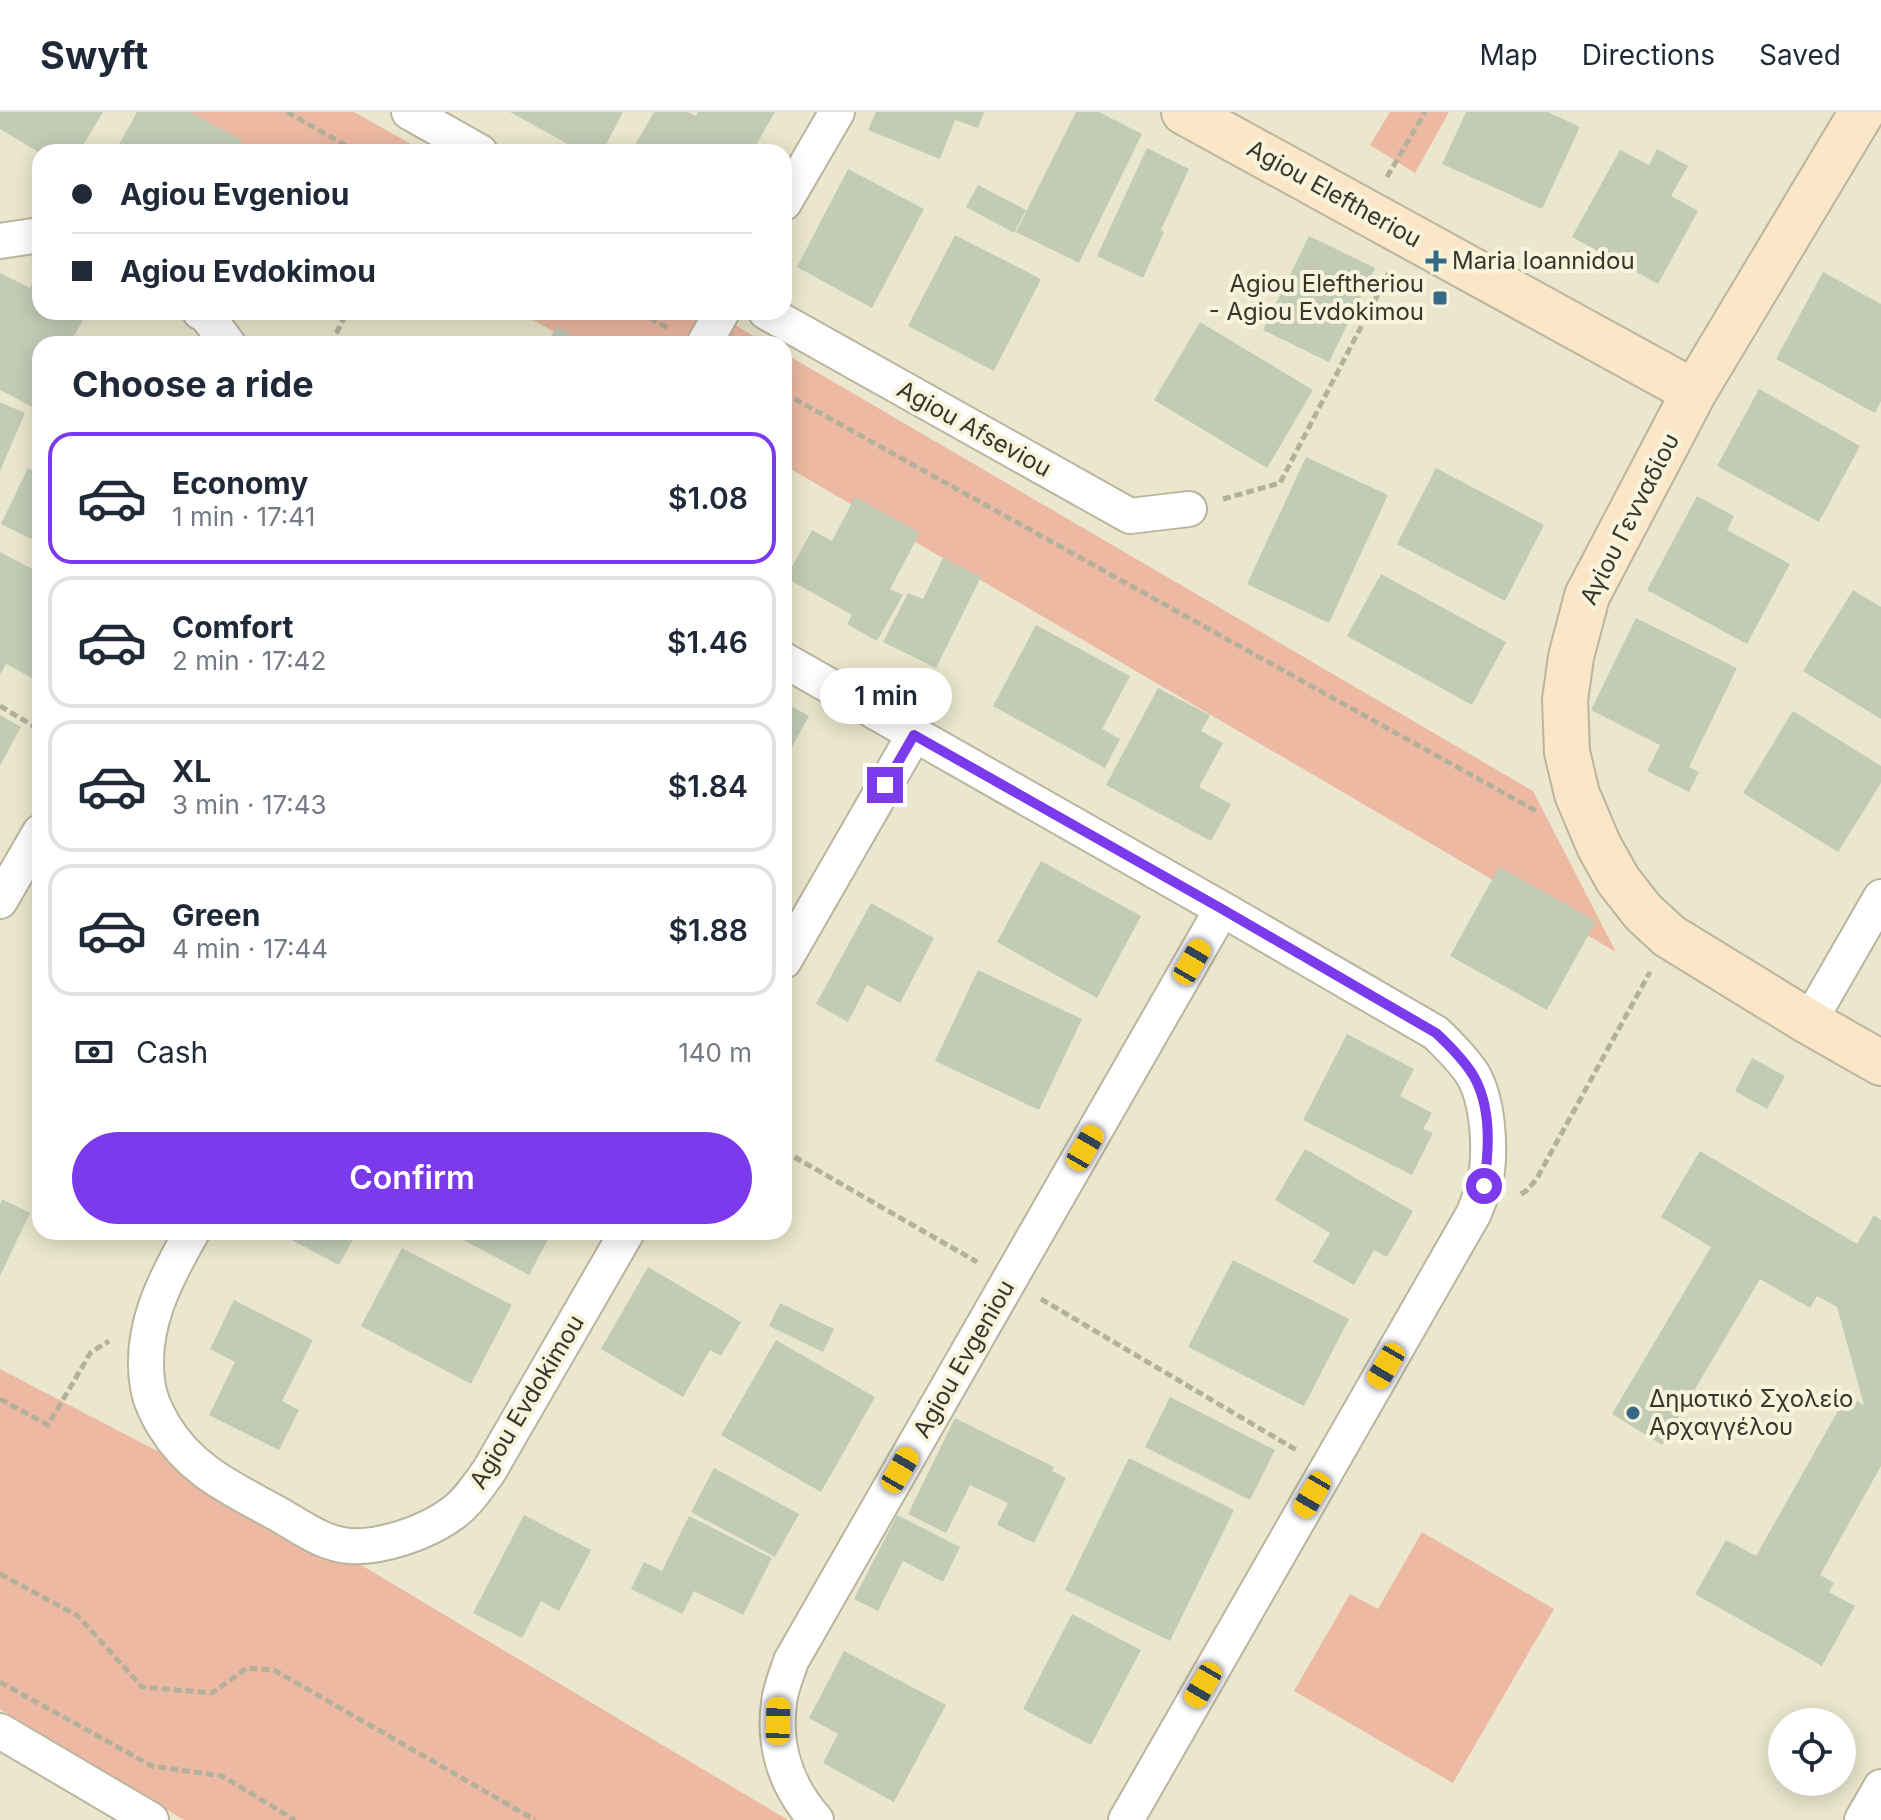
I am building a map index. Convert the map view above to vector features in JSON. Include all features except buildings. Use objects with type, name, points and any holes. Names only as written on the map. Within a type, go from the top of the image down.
[{"type":"street","points":[[409,112],[466,144]]},
{"type":"street","points":[[792,189],[837,112]]},
{"type":"street","name":"Agiou Eleftheriou","points":[[1184,112],[1694,392]]},
{"type":"street","name":"Αγίου Γενναδίου","points":[[1862,112],[1694,392],[1587,596],[1571,657],[1565,700],[1567,752],[1577,794],[1599,846],[1618,880],[1643,912],[1669,936],[1881,1063]]},
{"type":"street","points":[[0,241],[32,236]]},
{"type":"street","name":"Agiou Afseviou","points":[[780,320],[1130,516],[1189,509]]},
{"type":"street","points":[[792,665],[1436,1033],[1474,1077],[1484,1108],[1488,1159],[1484,1186],[1476,1206],[1126,1820]]},
{"type":"street","points":[[792,947],[914,735]]},
{"type":"street","points":[[0,901],[32,846]]},
{"type":"street","points":[[1809,1022],[1881,897]]},
{"type":"street","name":"Agiou Evgeniou","points":[[816,1820],[786,1776],[778,1739],[779,1702],[791,1661],[1222,909]]},
{"type":"street","name":"Agiou Evdokimou","points":[[187,1240],[168,1273],[153,1312],[146,1346],[148,1388],[157,1414],[175,1444],[206,1474],[326,1541],[351,1546],[379,1544],[407,1536],[453,1513],[470,1497],[489,1471],[622,1240]]},
{"type":"street","points":[[0,1731],[151,1820]]},
{"type":"street","points":[[1862,1820],[1881,1787]]},
{"type":"path","points":[[287,112],[343,144]]},
{"type":"path","points":[[1367,212],[1425,112]]},
{"type":"path","points":[[1189,509],[1280,483],[1408,235]]},
{"type":"path","points":[[792,397],[1544,815]]},
{"type":"path","points":[[0,706],[32,725]]},
{"type":"path","points":[[1476,1206],[1511,1198],[1526,1191],[1536,1180],[1669,936]]},
{"type":"path","points":[[792,1156],[1327,1468]]},
{"type":"path","points":[[0,1399],[48,1425],[91,1352],[153,1312]]},
{"type":"path","points":[[0,1574],[78,1616],[142,1687],[212,1693],[247,1668],[274,1670],[535,1820]]},
{"type":"path","points":[[0,1682],[152,1766],[222,1776],[295,1820]]},
{"type":"shaded area","points":[[163,112],[354,112],[411,144],[220,144]]},
{"type":"shaded area","points":[[1390,112],[1449,112],[1415,173],[1370,145]]},
{"type":"shaded area","points":[[533,320],[726,320],[754,336],[562,336]]},
{"type":"shaded area","points":[[792,358],[1533,791],[1616,952],[792,470]]},
{"type":"shaded area","points":[[0,1369],[259,1504],[788,1820],[184,1820],[0,1709]]},
{"type":"shaded area","points":[[1422,1532],[1554,1609],[1453,1783],[1294,1691],[1350,1594],[1378,1609]]},
{"type":"place","name":"Maria Ioannidou","points":[[1436,261]]},
{"type":"place","name":"Agiou Eleftheriou - Agiou Evdokimou","points":[[1440,298]]},
{"type":"place","name":"Δημοτικό Σχολείο Αρχαγγέλου","points":[[1633,1413]]},
{"type":"route","points":[[885,785],[914,735],[1436,1033],[1474,1077],[1484,1108],[1488,1159],[1484,1186]]}]
